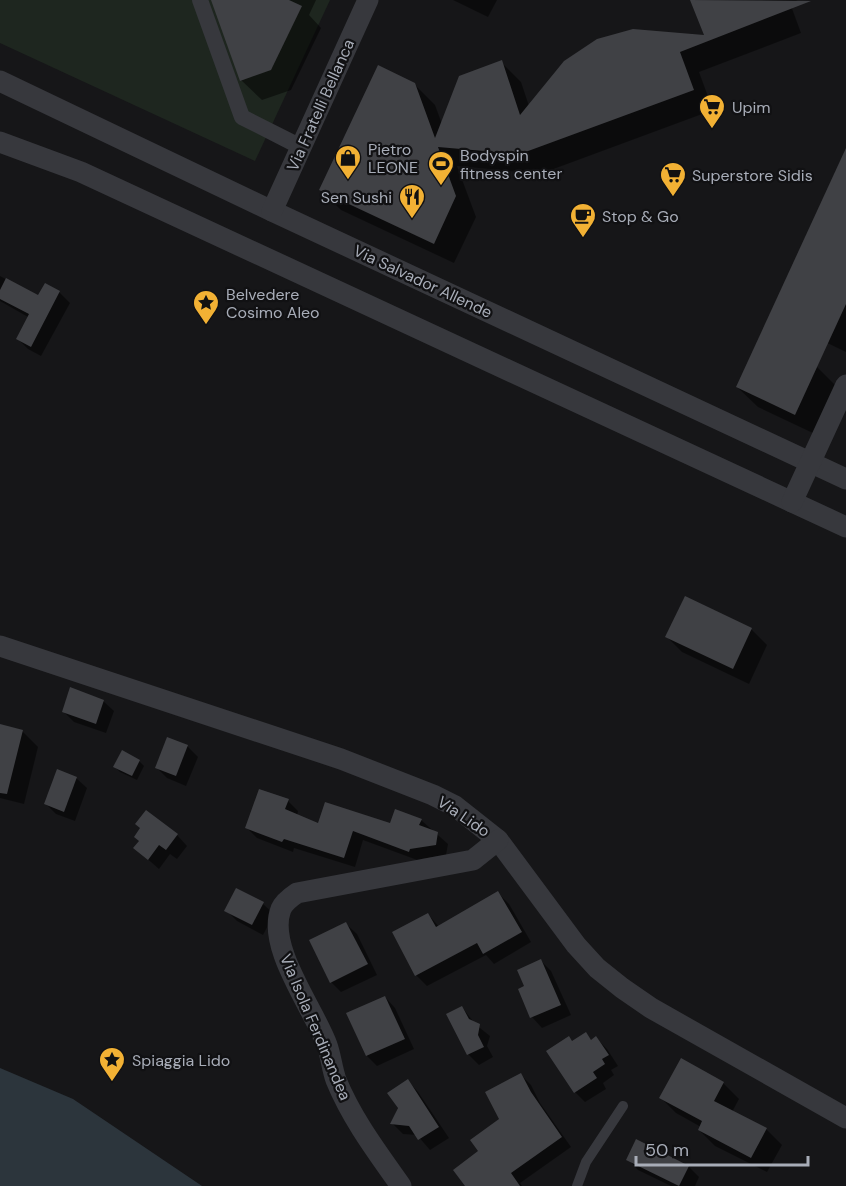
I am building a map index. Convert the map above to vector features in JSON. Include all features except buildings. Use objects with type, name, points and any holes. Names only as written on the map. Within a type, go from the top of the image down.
[{"type":"street","points":[[200,0],[242,117],[301,147]]},
{"type":"street","name":"Via Fratelli Bellanca","points":[[272,211],[368,0]]},
{"type":"street","name":"Via Salvador Allende","points":[[1,82],[846,479]]},
{"type":"street","points":[[0,142],[81,172],[846,527]]},
{"type":"street","points":[[792,502],[846,385]]},
{"type":"street","name":"Via Lido","points":[[0,646],[342,759],[455,806],[498,840],[576,945],[597,968],[622,988],[651,1008],[846,1118]]},
{"type":"street","name":"Via Isola Ferdinandea","points":[[401,1186],[358,1124],[336,1079],[327,1045],[292,976],[280,940],[278,930],[282,908],[297,892],[473,860],[498,840]]},
{"type":"lane","points":[[577,1186],[586,1162],[623,1106]]},
{"type":"shaded area","points":[[0,0],[330,0],[255,161],[0,43]]},
{"type":"shaded area","points":[[0,1068],[73,1099],[202,1186],[0,1186]]},
{"type":"place","name":"Upim","points":[[712,130]]},
{"type":"place","name":"Pietro LEONE","points":[[348,181]]},
{"type":"place","name":"Bodyspin fitness center","points":[[441,187]]},
{"type":"place","name":"Superstore Sidis","points":[[673,198]]},
{"type":"place","name":"Sen Sushi","points":[[412,220]]},
{"type":"place","name":"Stop & Go","points":[[583,239]]},
{"type":"place","name":"Belvedere Cosimo Aleo","points":[[206,326]]},
{"type":"place","name":"Spiaggia Lido","points":[[112,1083]]}]
